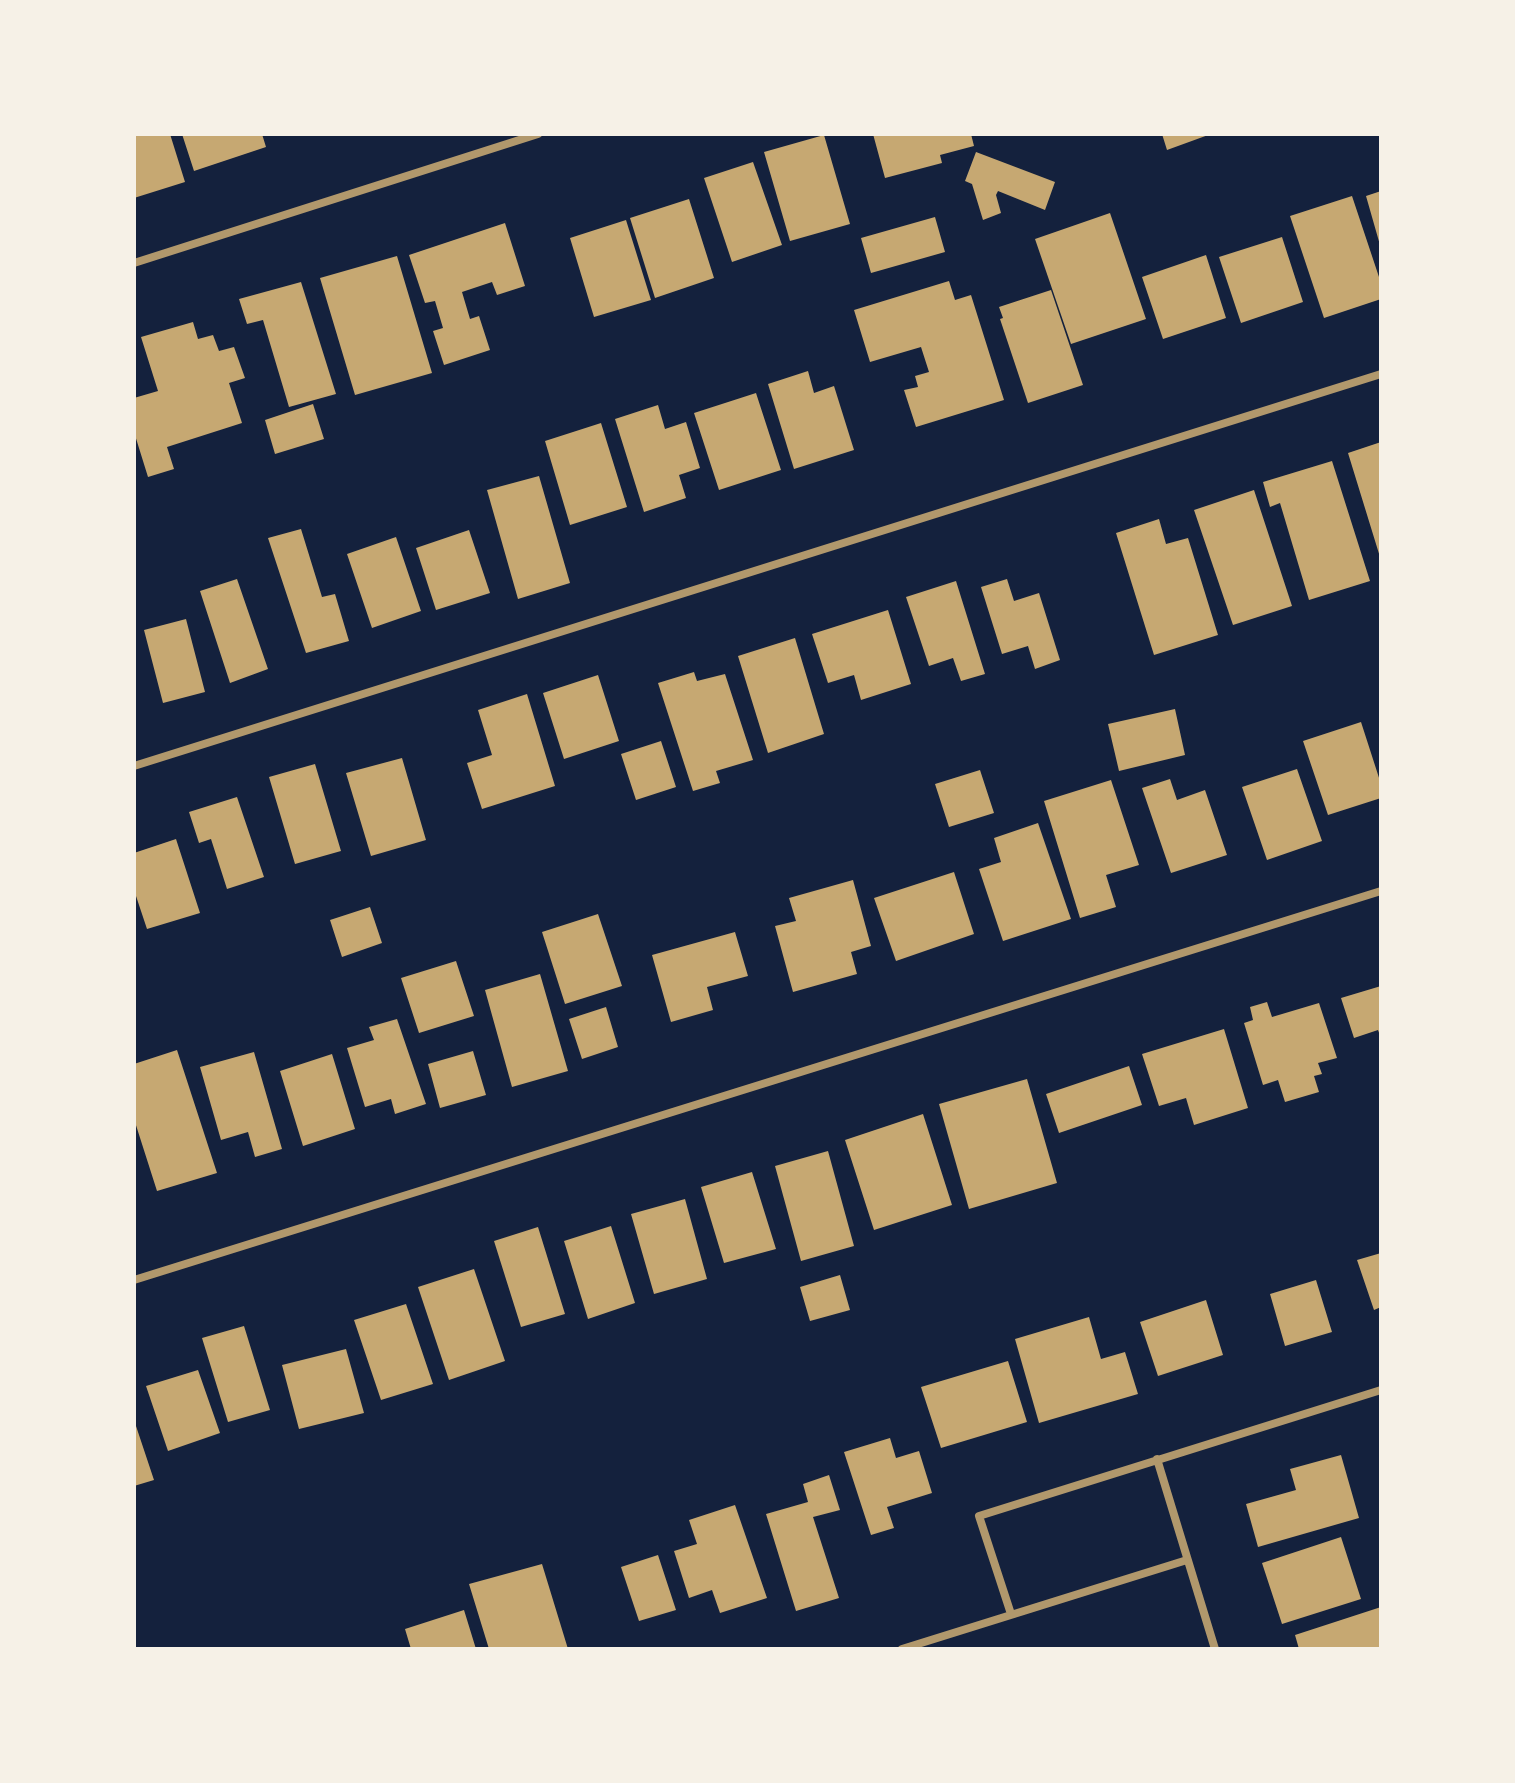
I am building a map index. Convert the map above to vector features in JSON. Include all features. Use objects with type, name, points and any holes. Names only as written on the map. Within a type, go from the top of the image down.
[{"type":"street","points":[[134,263],[538,134]]},
{"type":"street","points":[[134,766],[1381,374]]},
{"type":"street","points":[[134,1280],[1381,891]]},
{"type":"street","points":[[1011,1614],[979,1516],[1381,1390]]},
{"type":"street","points":[[1157,1459],[1215,1649]]},
{"type":"street","points":[[902,1649],[1187,1560]]},
{"type":"building","points":[[134,134],[170,134],[185,182],[134,198]]},
{"type":"building","points":[[182,134],[262,134],[266,147],[194,171]]},
{"type":"building","points":[[873,134],[971,134],[974,146],[940,155],[942,163],[885,178]]},
{"type":"building","points":[[1162,134],[1211,134],[1167,150]]},
{"type":"building","points":[[824,135],[850,224],[790,241],[764,152]]},
{"type":"building","points":[[976,152],[1055,182],[1045,210],[998,191],[996,195],[1001,213],[983,220],[972,184],[965,181]]},
{"type":"building","points":[[753,162],[782,245],[732,262],[704,178]]},
{"type":"building","points":[[1381,191],[1381,244],[1380,245],[1366,196]]},
{"type":"building","points":[[1352,196],[1381,283],[1381,299],[1324,318],[1290,216]]},
{"type":"building","points":[[689,199],[714,278],[655,298],[630,218]]},
{"type":"building","points":[[1110,213],[1146,319],[1071,344],[1035,239]]},
{"type":"building","points":[[935,217],[945,252],[871,273],[861,238]]},
{"type":"building","points":[[626,220],[651,300],[594,317],[570,238]]},
{"type":"building","points":[[505,223],[525,286],[497,295],[492,282],[462,292],[470,319],[479,316],[490,350],[444,365],[433,331],[443,328],[435,301],[425,303],[409,255]]},
{"type":"building","points":[[1282,237],[1303,302],[1241,323],[1219,257]]},
{"type":"building","points":[[1206,255],[1226,318],[1163,339],[1142,277]]},
{"type":"building","points":[[397,256],[432,373],[355,395],[320,278]]},
{"type":"building","points":[[949,281],[955,300],[971,295],[1004,400],[916,427],[904,390],[918,387],[915,376],[929,372],[921,347],[870,362],[854,310]]},
{"type":"building","points":[[301,282],[336,394],[289,407],[263,320],[247,324],[239,299]]},
{"type":"building","points":[[1051,290],[1083,385],[1028,403],[1000,319],[1003,318],[999,307]]},
{"type":"building","points":[[193,322],[198,339],[213,335],[219,351],[234,347],[245,378],[229,383],[242,423],[167,447],[174,469],[148,477],[134,432],[134,398],[158,391],[141,337]]},
{"type":"building","points":[[808,371],[814,393],[834,386],[854,450],[794,469],[768,384]]},
{"type":"building","points":[[756,393],[781,470],[719,490],[694,413]]},
{"type":"building","points":[[313,404],[324,439],[275,454],[265,420]]},
{"type":"building","points":[[658,405],[665,429],[686,422],[700,468],[679,475],[686,498],[644,512],[615,419]]},
{"type":"building","points":[[601,423],[627,507],[570,525],[545,441]]},
{"type":"building","points":[[1381,442],[1381,557],[1380,557],[1348,453]]},
{"type":"building","points":[[1332,461],[1370,581],[1309,600],[1280,503],[1270,507],[1263,482]]},
{"type":"building","points":[[539,476],[570,583],[518,599],[487,490]]},
{"type":"building","points":[[1254,490],[1292,606],[1233,625],[1194,510]]},
{"type":"building","points":[[1159,519],[1166,544],[1188,538],[1218,635],[1154,655],[1116,533]]},
{"type":"building","points":[[301,529],[322,597],[335,594],[349,641],[306,653],[268,538]]},
{"type":"building","points":[[469,530],[490,593],[436,610],[416,548]]},
{"type":"building","points":[[396,537],[421,611],[372,628],[347,554]]},
{"type":"building","points":[[237,579],[268,669],[230,683],[200,591]]},
{"type":"building","points":[[1007,579],[1014,601],[1039,593],[1060,660],[1035,669],[1028,646],[1002,654],[981,587]]},
{"type":"building","points":[[956,581],[985,674],[961,681],[953,658],[929,666],[906,597]]},
{"type":"building","points":[[888,610],[911,684],[861,700],[854,675],[828,683],[812,634]]},
{"type":"building","points":[[186,619],[205,692],[163,703],[144,630]]},
{"type":"building","points":[[795,638],[824,734],[768,753],[738,656]]},
{"type":"building","points":[[694,672],[697,681],[725,674],[753,760],[716,771],[720,783],[693,791],[658,683]]},
{"type":"building","points":[[598,675],[619,741],[564,759],[543,693]]},
{"type":"building","points":[[527,694],[555,786],[482,809],[467,763],[492,755],[478,710]]},
{"type":"building","points":[[1175,709],[1185,755],[1119,771],[1108,724]]},
{"type":"building","points":[[1361,722],[1381,784],[1381,798],[1328,815],[1303,741]]},
{"type":"building","points":[[661,741],[676,787],[636,800],[621,754]]},
{"type":"building","points":[[402,758],[426,840],[371,856],[346,773]]},
{"type":"building","points":[[315,764],[341,851],[295,864],[269,777]]},
{"type":"building","points":[[1297,769],[1322,841],[1267,860],[1242,787]]},
{"type":"building","points":[[980,770],[994,813],[949,827],[935,784]]},
{"type":"building","points":[[1170,779],[1177,800],[1205,790],[1227,855],[1171,873],[1142,788]]},
{"type":"building","points":[[1111,780],[1139,865],[1106,875],[1116,907],[1080,918],[1044,801]]},
{"type":"building","points":[[237,797],[264,877],[227,889],[211,839],[199,843],[189,812]]},
{"type":"building","points":[[1038,823],[1071,919],[1003,941],[979,869],[1001,862],[994,838]]},
{"type":"building","points":[[176,839],[200,913],[147,929],[134,890],[134,853]]},
{"type":"building","points":[[954,872],[974,934],[896,961],[874,898]]},
{"type":"building","points":[[853,880],[871,946],[851,952],[857,974],[793,992],[775,926],[796,921],[789,898]]},
{"type":"building","points":[[370,907],[382,943],[342,957],[330,920]]},
{"type":"building","points":[[598,914],[622,986],[565,1004],[542,932]]},
{"type":"building","points":[[735,932],[748,976],[707,987],[713,1010],[671,1022],[652,955]]},
{"type":"building","points":[[456,961],[474,1016],[419,1033],[401,978]]},
{"type":"building","points":[[540,974],[568,1071],[512,1087],[485,990]]},
{"type":"building","points":[[1381,986],[1381,1038],[1378,1030],[1354,1038],[1341,998]]},
{"type":"building","points":[[1267,1002],[1272,1017],[1319,1003],[1337,1058],[1318,1063],[1322,1074],[1314,1076],[1319,1092],[1285,1102],[1278,1080],[1263,1085],[1244,1023],[1253,1020],[1250,1007]]},
{"type":"building","points":[[606,1007],[618,1047],[582,1059],[569,1019]]},
{"type":"building","points":[[397,1019],[426,1104],[395,1114],[391,1099],[365,1107],[347,1048],[374,1040],[369,1027]]},
{"type":"building","points":[[1224,1029],[1248,1108],[1194,1125],[1186,1098],[1159,1106],[1142,1054]]},
{"type":"building","points":[[177,1050],[217,1173],[157,1191],[134,1119],[134,1064]]},
{"type":"building","points":[[473,1051],[486,1095],[440,1108],[428,1064]]},
{"type":"building","points":[[254,1052],[282,1149],[255,1157],[248,1132],[221,1140],[200,1067]]},
{"type":"building","points":[[332,1054],[355,1129],[303,1146],[280,1071]]},
{"type":"building","points":[[1129,1066],[1142,1105],[1059,1133],[1046,1094]]},
{"type":"building","points":[[1027,1079],[1057,1183],[969,1209],[939,1104]]},
{"type":"building","points":[[923,1114],[952,1205],[874,1230],[845,1140]]},
{"type":"building","points":[[828,1151],[854,1246],[801,1261],[775,1166]]},
{"type":"building","points":[[752,1172],[776,1249],[724,1263],[701,1187]]},
{"type":"building","points":[[685,1199],[707,1279],[654,1294],[631,1214]]},
{"type":"building","points":[[611,1226],[635,1303],[588,1319],[564,1241]]},
{"type":"building","points":[[538,1227],[565,1314],[521,1327],[494,1241]]},
{"type":"building","points":[[1381,1253],[1381,1307],[1374,1310],[1357,1260]]},
{"type":"building","points":[[474,1269],[505,1361],[449,1380],[418,1287]]},
{"type":"building","points":[[840,1275],[850,1310],[810,1321],[800,1287]]},
{"type":"building","points":[[1316,1280],[1332,1332],[1285,1346],[1270,1294]]},
{"type":"building","points":[[1206,1300],[1223,1355],[1158,1376],[1140,1322]]},
{"type":"building","points":[[406,1304],[433,1384],[381,1400],[354,1320]]},
{"type":"building","points":[[1089,1317],[1101,1359],[1125,1352],[1138,1394],[1039,1423],[1015,1339]]},
{"type":"building","points":[[244,1326],[270,1410],[228,1422],[202,1338]]},
{"type":"building","points":[[346,1349],[364,1413],[299,1429],[282,1365]]},
{"type":"building","points":[[1008,1361],[1027,1422],[941,1448],[921,1387]]},
{"type":"building","points":[[198,1370],[220,1433],[168,1451],[146,1386]]},
{"type":"building","points":[[134,1420],[154,1480],[134,1486]]},
{"type":"building","points":[[890,1438],[896,1458],[919,1451],[932,1493],[887,1507],[894,1528],[871,1535],[844,1452]]},
{"type":"building","points":[[1341,1455],[1359,1518],[1258,1547],[1246,1504],[1296,1490],[1290,1469]]},
{"type":"building","points":[[829,1475],[840,1510],[813,1517],[839,1598],[796,1611],[766,1514],[808,1502],[803,1484]]},
{"type":"building","points":[[735,1505],[767,1598],[720,1613],[712,1590],[689,1598],[674,1551],[697,1544],[689,1520]]},
{"type":"building","points":[[1341,1537],[1361,1599],[1282,1624],[1262,1563]]},
{"type":"building","points":[[658,1555],[676,1610],[639,1621],[621,1567]]},
{"type":"building","points":[[542,1564],[568,1649],[489,1649],[469,1584]]},
{"type":"building","points":[[1381,1607],[1381,1649],[1299,1649],[1295,1635]]},
{"type":"building","points":[[464,1610],[476,1649],[411,1649],[405,1629]]}]
